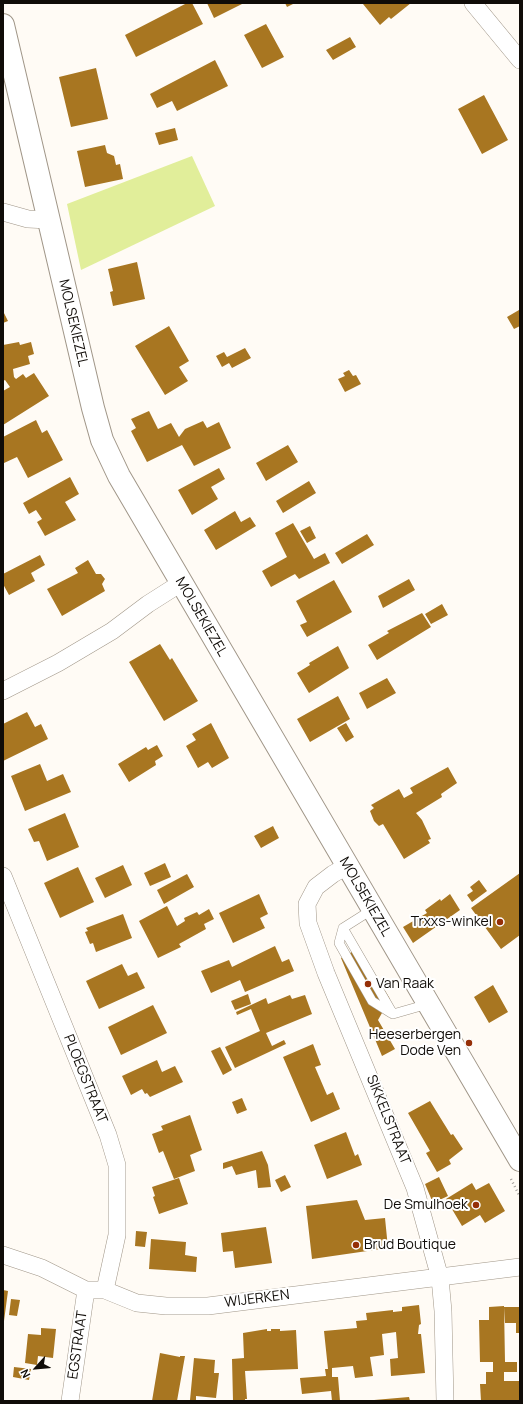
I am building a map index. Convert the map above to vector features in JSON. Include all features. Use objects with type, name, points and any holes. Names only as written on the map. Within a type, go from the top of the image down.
[{"type":"main road","name":"MOLSEKIEZEL","points":[[3,25],[102,440],[119,476],[181,583],[520,1160]]},
{"type":"street","points":[[473,3],[520,60]]},
{"type":"street","points":[[3,212],[28,219],[49,220]]},
{"type":"street","points":[[3,691],[58,663],[112,631],[148,604],[181,583]]},
{"type":"street","name":"SIKKELSTRAAT","points":[[347,866],[316,886],[307,904],[308,923],[326,973],[415,1188],[440,1278],[443,1311],[445,1401]]},
{"type":"street","name":"PLOEGSTRAAT","points":[[3,876],[108,1136],[117,1165],[117,1235],[105,1290]]},
{"type":"street","name":"WIJERKEN","points":[[3,1255],[42,1268],[86,1290],[105,1290],[137,1302],[166,1306],[208,1306],[520,1267]]},
{"type":"street","name":"EGSTRAAT","points":[[70,1401],[86,1290]]},
{"type":"lane","points":[[373,910],[343,928],[339,942],[372,1001],[393,1014],[428,1004]]},
{"type":"green space","points":[[192,156],[215,206],[81,270],[67,204]]},
{"type":"building","points":[[187,3],[192,3],[203,24],[136,57],[125,35]]},
{"type":"building","points":[[207,3],[244,3],[214,18]]},
{"type":"building","points":[[285,3],[295,3],[287,7]]},
{"type":"building","points":[[411,3],[391,19],[389,17],[380,25],[363,4]]},
{"type":"building","points":[[266,24],[284,57],[262,68],[244,35]]},
{"type":"building","points":[[350,37],[356,47],[333,60],[326,50]]},
{"type":"building","points":[[215,60],[228,86],[177,111],[172,101],[157,108],[150,94]]},
{"type":"building","points":[[96,68],[108,119],[71,127],[59,77]]},
{"type":"building","points":[[484,95],[508,140],[482,154],[458,109]]},
{"type":"building","points":[[175,128],[178,140],[159,145],[155,133]]},
{"type":"building","points":[[105,145],[107,153],[114,156],[116,165],[120,164],[123,179],[85,187],[77,151]]},
{"type":"building","points":[[137,262],[145,299],[113,306],[110,292],[113,291],[108,269]]},
{"type":"building","points":[[519,310],[520,326],[514,329],[507,317]]},
{"type":"building","points":[[3,311],[8,321],[3,323]]},
{"type":"building","points":[[169,326],[189,361],[179,367],[188,381],[165,395],[135,346]]},
{"type":"building","points":[[19,342],[20,345],[31,342],[34,354],[28,356],[30,364],[13,369],[14,377],[16,379],[23,374],[26,378],[34,373],[49,396],[3,425],[3,391],[10,387],[5,380],[3,381],[3,345]]},
{"type":"building","points":[[245,348],[251,358],[232,368],[229,363],[222,367],[216,356],[224,352],[227,357]]},
{"type":"building","points":[[349,370],[353,376],[356,375],[361,384],[345,392],[338,379],[345,376],[343,373]]},
{"type":"building","points":[[149,411],[158,429],[171,423],[179,437],[185,429],[203,421],[207,428],[219,422],[231,448],[194,466],[182,445],[147,462],[131,431],[136,428],[131,419]]},
{"type":"building","points":[[36,420],[42,433],[47,430],[63,460],[28,478],[17,457],[4,463],[3,437]]},
{"type":"building","points":[[288,445],[298,462],[266,481],[256,463]]},
{"type":"building","points":[[219,468],[225,479],[211,487],[218,499],[192,515],[178,490]]},
{"type":"building","points":[[70,477],[79,494],[65,502],[76,520],[45,536],[37,522],[42,519],[36,510],[29,514],[23,503]]},
{"type":"building","points":[[309,481],[316,493],[283,513],[276,501]]},
{"type":"building","points":[[235,511],[241,522],[250,517],[256,526],[216,550],[204,530]]},
{"type":"building","points":[[293,523],[314,559],[325,553],[330,563],[299,579],[295,574],[271,587],[262,571],[287,557],[275,533]]},
{"type":"building","points":[[310,526],[316,538],[307,543],[300,531]]},
{"type":"building","points":[[367,534],[374,545],[342,564],[335,553]]},
{"type":"building","points":[[40,555],[45,565],[31,573],[35,581],[9,595],[3,584],[3,574]]},
{"type":"building","points":[[88,560],[96,574],[101,574],[105,579],[102,584],[105,591],[62,616],[47,589],[78,573],[75,568]]},
{"type":"building","points":[[409,579],[415,590],[383,608],[378,596]]},
{"type":"building","points":[[334,580],[352,612],[307,637],[300,625],[307,622],[296,601]]},
{"type":"building","points":[[442,604],[448,615],[431,624],[425,614]]},
{"type":"building","points":[[422,613],[431,627],[377,660],[368,645],[389,633],[387,631]]},
{"type":"building","points":[[160,644],[170,660],[172,658],[198,701],[164,721],[129,662]]},
{"type":"building","points":[[338,646],[349,668],[309,693],[297,673],[310,665],[309,663]]},
{"type":"building","points":[[387,678],[396,693],[367,709],[359,693]]},
{"type":"building","points":[[338,696],[350,719],[310,742],[297,719]]},
{"type":"building","points":[[27,712],[35,727],[41,724],[48,739],[3,761],[3,724]]},
{"type":"building","points":[[211,723],[229,758],[212,768],[208,762],[198,768],[186,746],[196,740],[192,734]]},
{"type":"building","points":[[346,723],[354,737],[346,742],[337,728]]},
{"type":"building","points":[[157,745],[163,756],[155,761],[156,765],[129,782],[118,764],[146,747],[148,750]]},
{"type":"building","points":[[40,764],[47,781],[63,774],[71,792],[25,811],[11,776]]},
{"type":"building","points":[[448,767],[457,783],[441,794],[442,797],[416,813],[422,820],[431,839],[428,840],[430,843],[404,859],[383,824],[379,826],[374,821],[370,811],[374,808],[371,805],[399,789],[404,798],[413,793],[410,788]]},
{"type":"building","points":[[65,813],[79,847],[47,861],[39,841],[34,842],[28,829]]},
{"type":"building","points":[[273,826],[279,838],[261,848],[254,836]]},
{"type":"building","points":[[165,863],[171,877],[150,886],[144,873]]},
{"type":"building","points":[[123,865],[132,885],[105,898],[95,878]]},
{"type":"building","points":[[78,867],[94,902],[60,918],[44,883]]},
{"type":"building","name":"Trxxs-winkel","points":[[520,873],[520,935],[501,949],[471,908]]},
{"type":"building","points":[[187,874],[194,887],[164,904],[157,890]]},
{"type":"building","points":[[479,880],[487,891],[472,902],[467,895],[473,891],[470,887]]},
{"type":"building","points":[[259,894],[268,914],[260,918],[265,928],[233,943],[219,913]]},
{"type":"building","points":[[450,894],[460,910],[413,943],[403,927],[427,913],[425,910]]},
{"type":"building","points":[[167,906],[177,926],[185,921],[184,918],[197,912],[199,915],[209,909],[214,919],[204,924],[206,929],[179,944],[181,947],[158,958],[139,921]]},
{"type":"building","points":[[123,914],[132,938],[96,952],[93,943],[90,944],[85,932],[88,931],[86,928]]},
{"type":"building","points":[[275,946],[282,962],[289,959],[294,971],[245,992],[240,980],[211,993],[201,971],[229,960],[232,967]]},
{"type":"building","points":[[359,948],[390,999],[378,1020],[395,1049],[382,1056],[341,958]]},
{"type":"building","points":[[122,964],[128,976],[137,972],[145,988],[99,1009],[86,981]]},
{"type":"building","points":[[493,985],[508,1012],[489,1023],[474,997]]},
{"type":"building","points":[[248,994],[251,1004],[235,1010],[231,1001]]},
{"type":"building","points":[[290,995],[292,999],[305,995],[312,1014],[266,1033],[272,1046],[284,1040],[286,1044],[235,1068],[225,1047],[260,1031],[251,1009],[237,1015],[236,1012],[266,998],[268,1004]]},
{"type":"building","points":[[153,1005],[167,1033],[121,1055],[108,1027]]},
{"type":"building","points":[[313,1044],[321,1065],[315,1067],[327,1095],[333,1092],[340,1109],[311,1122],[283,1057]]},
{"type":"building","points":[[220,1047],[232,1070],[223,1075],[211,1051]]},
{"type":"building","points":[[157,1060],[162,1072],[175,1066],[183,1082],[150,1097],[147,1093],[145,1094],[142,1089],[131,1095],[122,1076]]},
{"type":"building","points":[[242,1098],[247,1110],[237,1114],[232,1102]]},
{"type":"building","points":[[430,1101],[451,1135],[453,1134],[463,1149],[449,1160],[451,1164],[437,1172],[426,1153],[430,1151],[408,1113]]},
{"type":"building","points":[[190,1115],[202,1150],[190,1155],[195,1171],[174,1179],[163,1151],[159,1153],[152,1134],[163,1130],[161,1126]]},
{"type":"building","points":[[346,1132],[355,1156],[358,1154],[362,1165],[327,1179],[314,1145]]},
{"type":"building","points":[[262,1151],[268,1165],[271,1187],[258,1188],[256,1170],[236,1175],[232,1166],[223,1169],[223,1163]]},
{"type":"building","points":[[285,1175],[291,1187],[281,1192],[275,1180]]},
{"type":"building","points":[[439,1177],[448,1196],[433,1203],[425,1184]]},
{"type":"building","points":[[179,1178],[188,1204],[159,1214],[153,1197],[155,1196],[152,1187]]},
{"type":"building","name":"De Smulhoek","points":[[472,1183],[476,1190],[489,1183],[505,1211],[485,1223],[480,1215],[462,1226],[446,1199]]},
{"type":"building","points":[[357,1200],[365,1220],[385,1218],[388,1248],[312,1259],[306,1206]]},
{"type":"building","points":[[266,1227],[272,1263],[235,1268],[233,1251],[223,1252],[221,1233]]},
{"type":"building","points":[[136,1231],[147,1232],[145,1247],[135,1246]]},
{"type":"building","points":[[151,1239],[186,1242],[185,1255],[197,1257],[196,1272],[149,1269]]},
{"type":"building","points":[[3,1290],[8,1291],[4,1321],[3,1321]]},
{"type":"building","points":[[11,1299],[20,1300],[17,1316],[9,1315]]},
{"type":"building","points":[[419,1305],[421,1324],[419,1325],[418,1334],[421,1334],[425,1373],[391,1376],[390,1359],[398,1358],[396,1332],[382,1334],[384,1355],[370,1357],[373,1376],[355,1378],[353,1366],[332,1368],[332,1377],[338,1377],[340,1401],[332,1401],[331,1391],[302,1394],[300,1378],[326,1376],[325,1369],[328,1369],[324,1331],[357,1328],[356,1321],[367,1320],[366,1313],[393,1310],[393,1312],[402,1311],[402,1307]]},
{"type":"building","points":[[504,1306],[505,1362],[517,1362],[517,1372],[504,1372],[504,1381],[520,1381],[520,1401],[481,1401],[480,1384],[486,1384],[486,1372],[493,1372],[493,1362],[480,1362],[479,1320],[489,1320],[489,1307]]},
{"type":"building","points":[[504,1307],[520,1307],[520,1333],[516,1333],[516,1323],[505,1323]]},
{"type":"building","points":[[41,1328],[56,1329],[53,1358],[38,1356],[37,1365],[25,1363],[28,1334],[41,1335]]},
{"type":"building","points":[[267,1329],[267,1331],[271,1331],[271,1329],[280,1329],[280,1331],[296,1330],[298,1369],[245,1371],[247,1399],[245,1399],[245,1401],[233,1401],[232,1359],[244,1358],[243,1333]]},
{"type":"building","points":[[160,1353],[180,1357],[185,1356],[177,1401],[152,1401]]},
{"type":"building","points":[[194,1358],[215,1360],[214,1373],[219,1373],[216,1398],[196,1396],[196,1400],[190,1400]]},
{"type":"building","points":[[14,1367],[31,1369],[29,1380],[13,1377]]},
{"type":"building","points":[[409,1397],[410,1401],[374,1401],[374,1400]]},
{"type":"place","name":"Trxxs-winkel","points":[[500,922]]},
{"type":"place","name":"Van Raak","points":[[368,984]]},
{"type":"place","name":"Heeserbergen Dode Ven","points":[[469,1043]]},
{"type":"place","name":"De Smulhoek","points":[[476,1205]]},
{"type":"place","name":"Brud Boutique","points":[[356,1245]]}]
